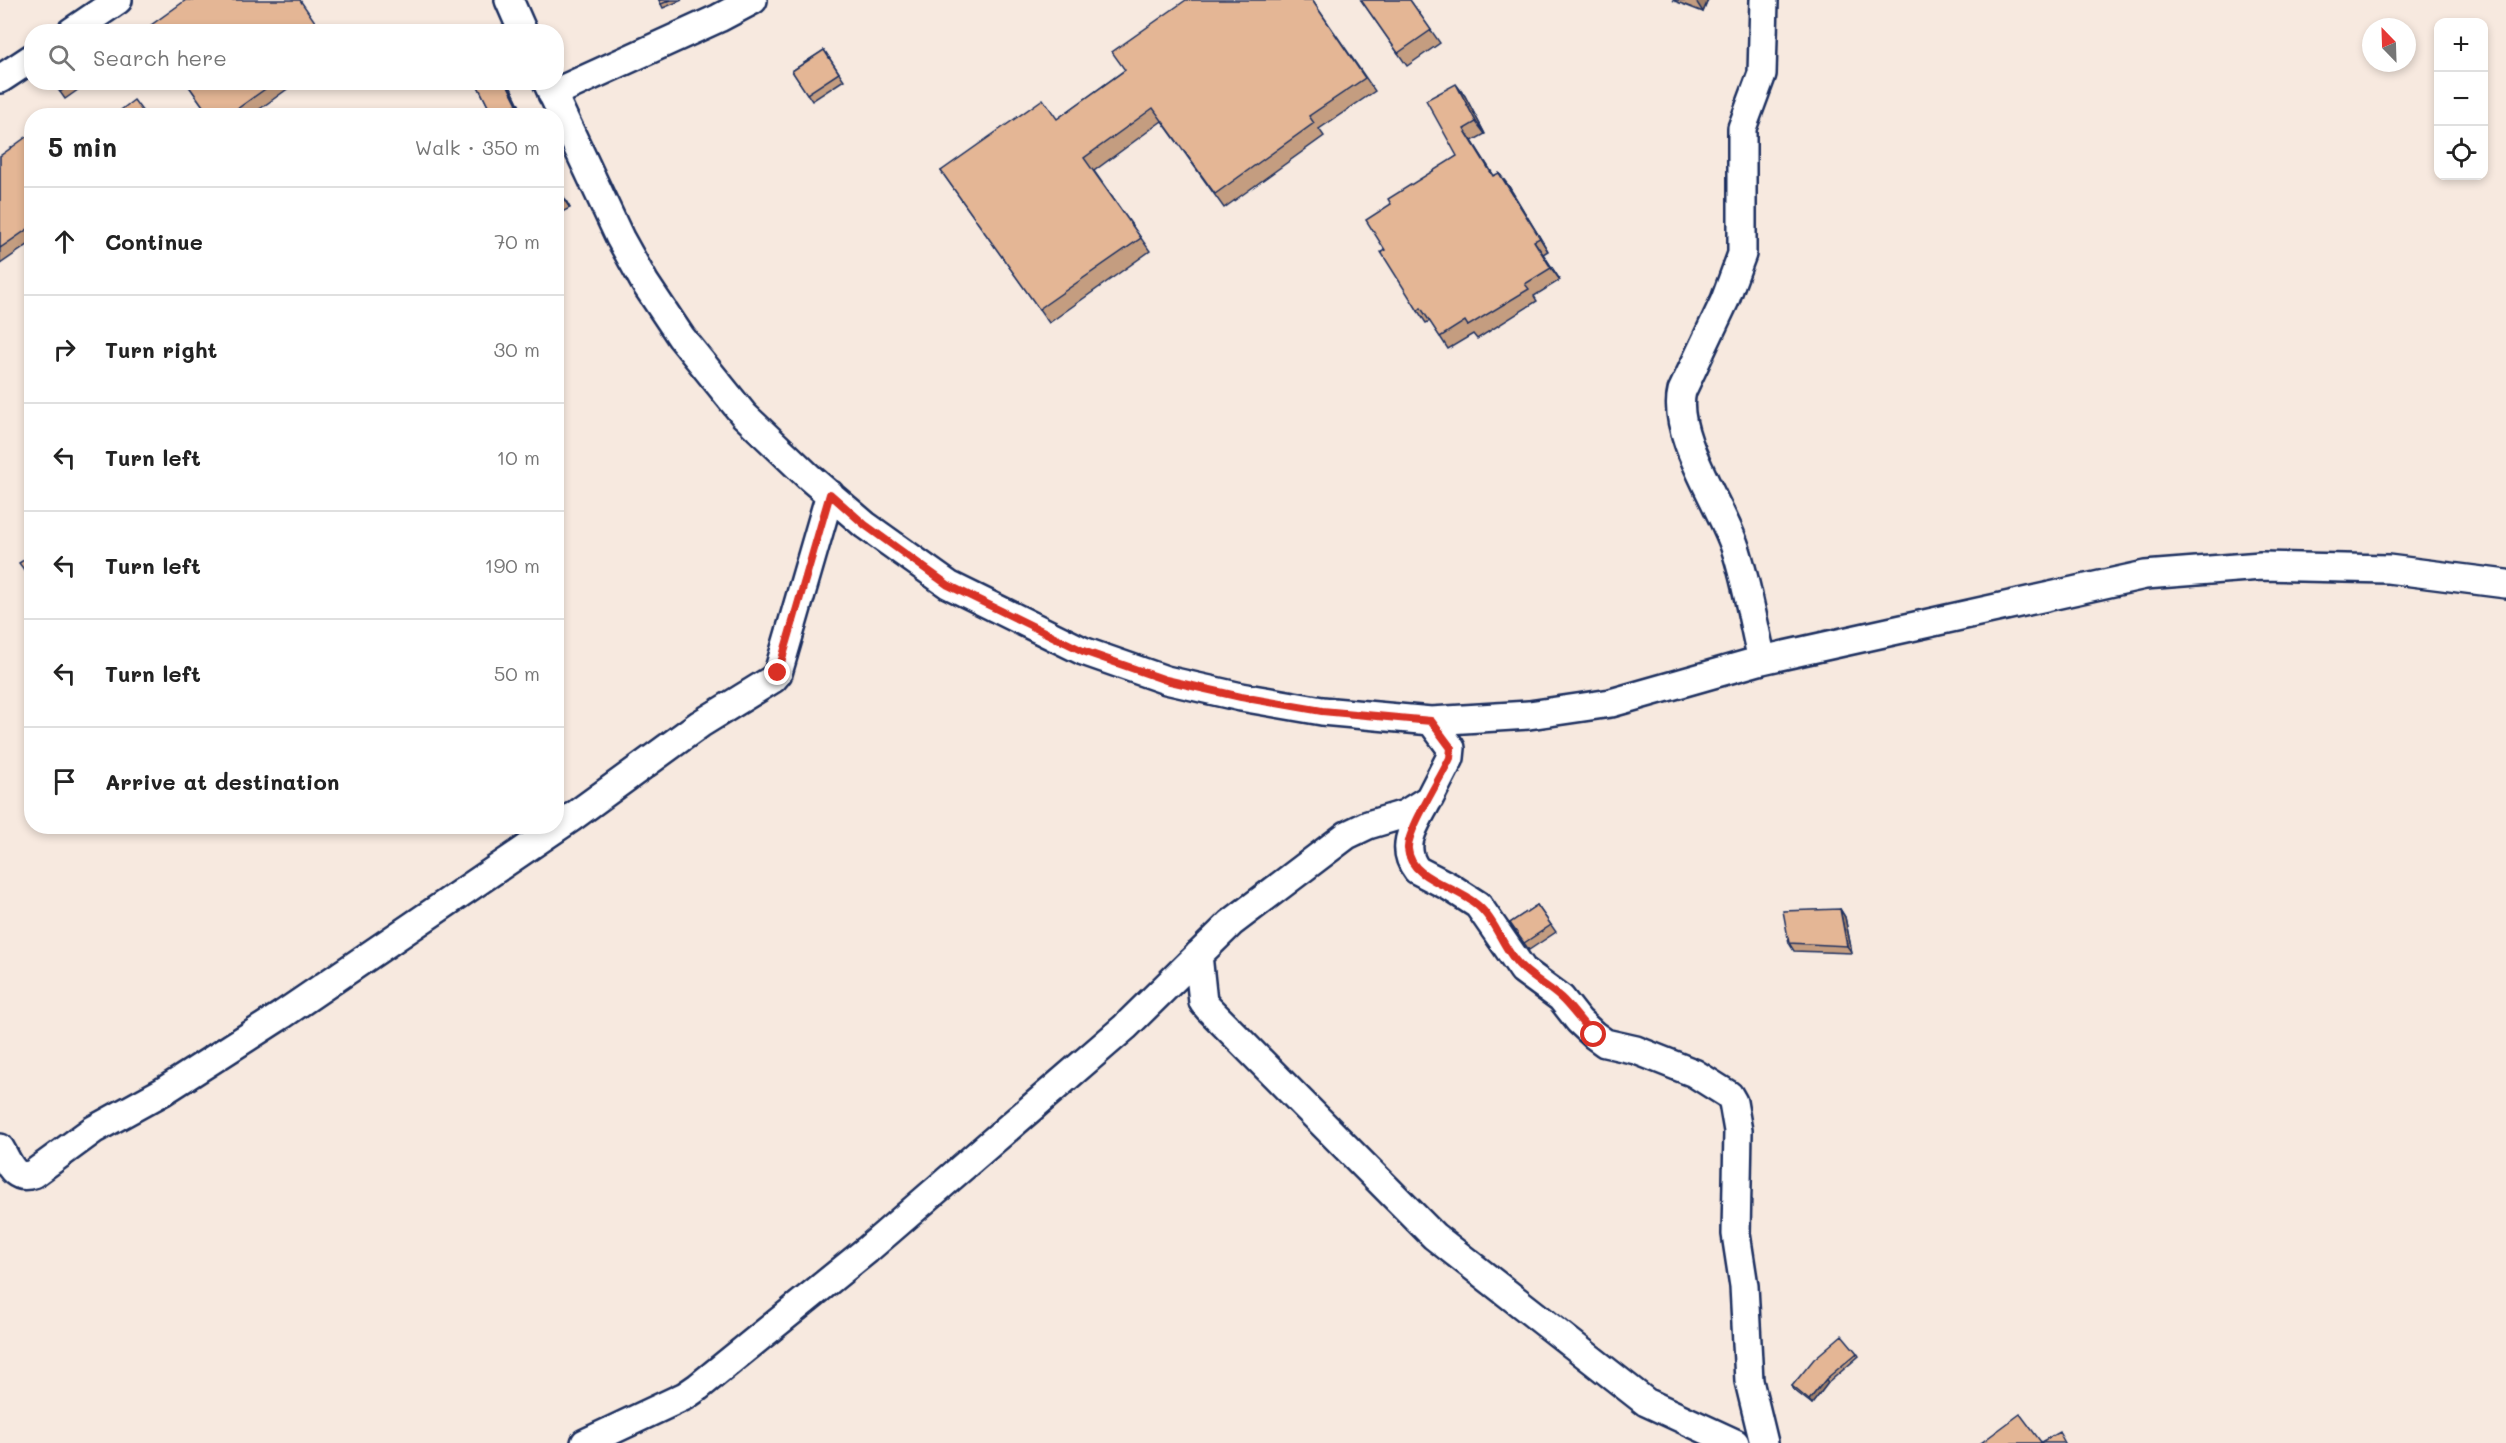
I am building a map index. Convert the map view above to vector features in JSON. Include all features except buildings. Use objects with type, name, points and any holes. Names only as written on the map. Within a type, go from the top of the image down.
[{"type":"street","points":[[83,24],[118,0]]},
{"type":"street","points":[[509,0],[520,24]]},
{"type":"street","points":[[564,82],[719,18],[753,0]]},
{"type":"street","points":[[1762,660],[1735,547],[1683,429],[1679,402],[1733,281],[1742,254],[1742,128],[1762,74],[1764,0]]},
{"type":"street","points":[[0,79],[24,63]]},
{"type":"street","points":[[550,90],[558,108]]},
{"type":"street","points":[[564,120],[620,238],[645,283],[675,328],[744,415],[865,525],[948,585],[1083,651],[1166,680],[1241,697],[1322,711],[1431,721],[1529,715],[1611,703],[1762,660],[2145,575],[2261,566],[2365,568],[2506,584]]},
{"type":"street","points":[[564,823],[700,724],[773,679],[778,673],[830,494]]},
{"type":"street","points":[[1431,721],[1451,748],[1450,758],[1411,833],[1407,848],[1417,870],[1478,905],[1519,965],[1562,998],[1579,1021],[1594,1035],[1605,1043],[1635,1050],[1694,1073],[1729,1095],[1733,1102],[1738,1131],[1736,1234],[1744,1286],[1749,1381],[1764,1443]]},
{"type":"street","points":[[585,1443],[685,1396],[698,1387],[867,1250],[1125,1027],[1230,924],[1328,847],[1347,835],[1368,825],[1405,814],[1429,799]]},
{"type":"street","points":[[0,1148],[17,1175],[24,1177],[33,1174],[93,1130],[162,1092],[282,1015],[548,834]]},
{"type":"street","points":[[1198,955],[1203,1002],[1434,1236],[1646,1402],[1735,1443]]},
{"type":"route","points":[[778,673],[830,494],[865,525],[948,585],[1083,651],[1166,680],[1241,697],[1322,711],[1431,721],[1451,748],[1450,758],[1411,833],[1407,848],[1413,865],[1422,875],[1450,887],[1478,905],[1523,970],[1562,998],[1579,1021],[1594,1035]]}]
